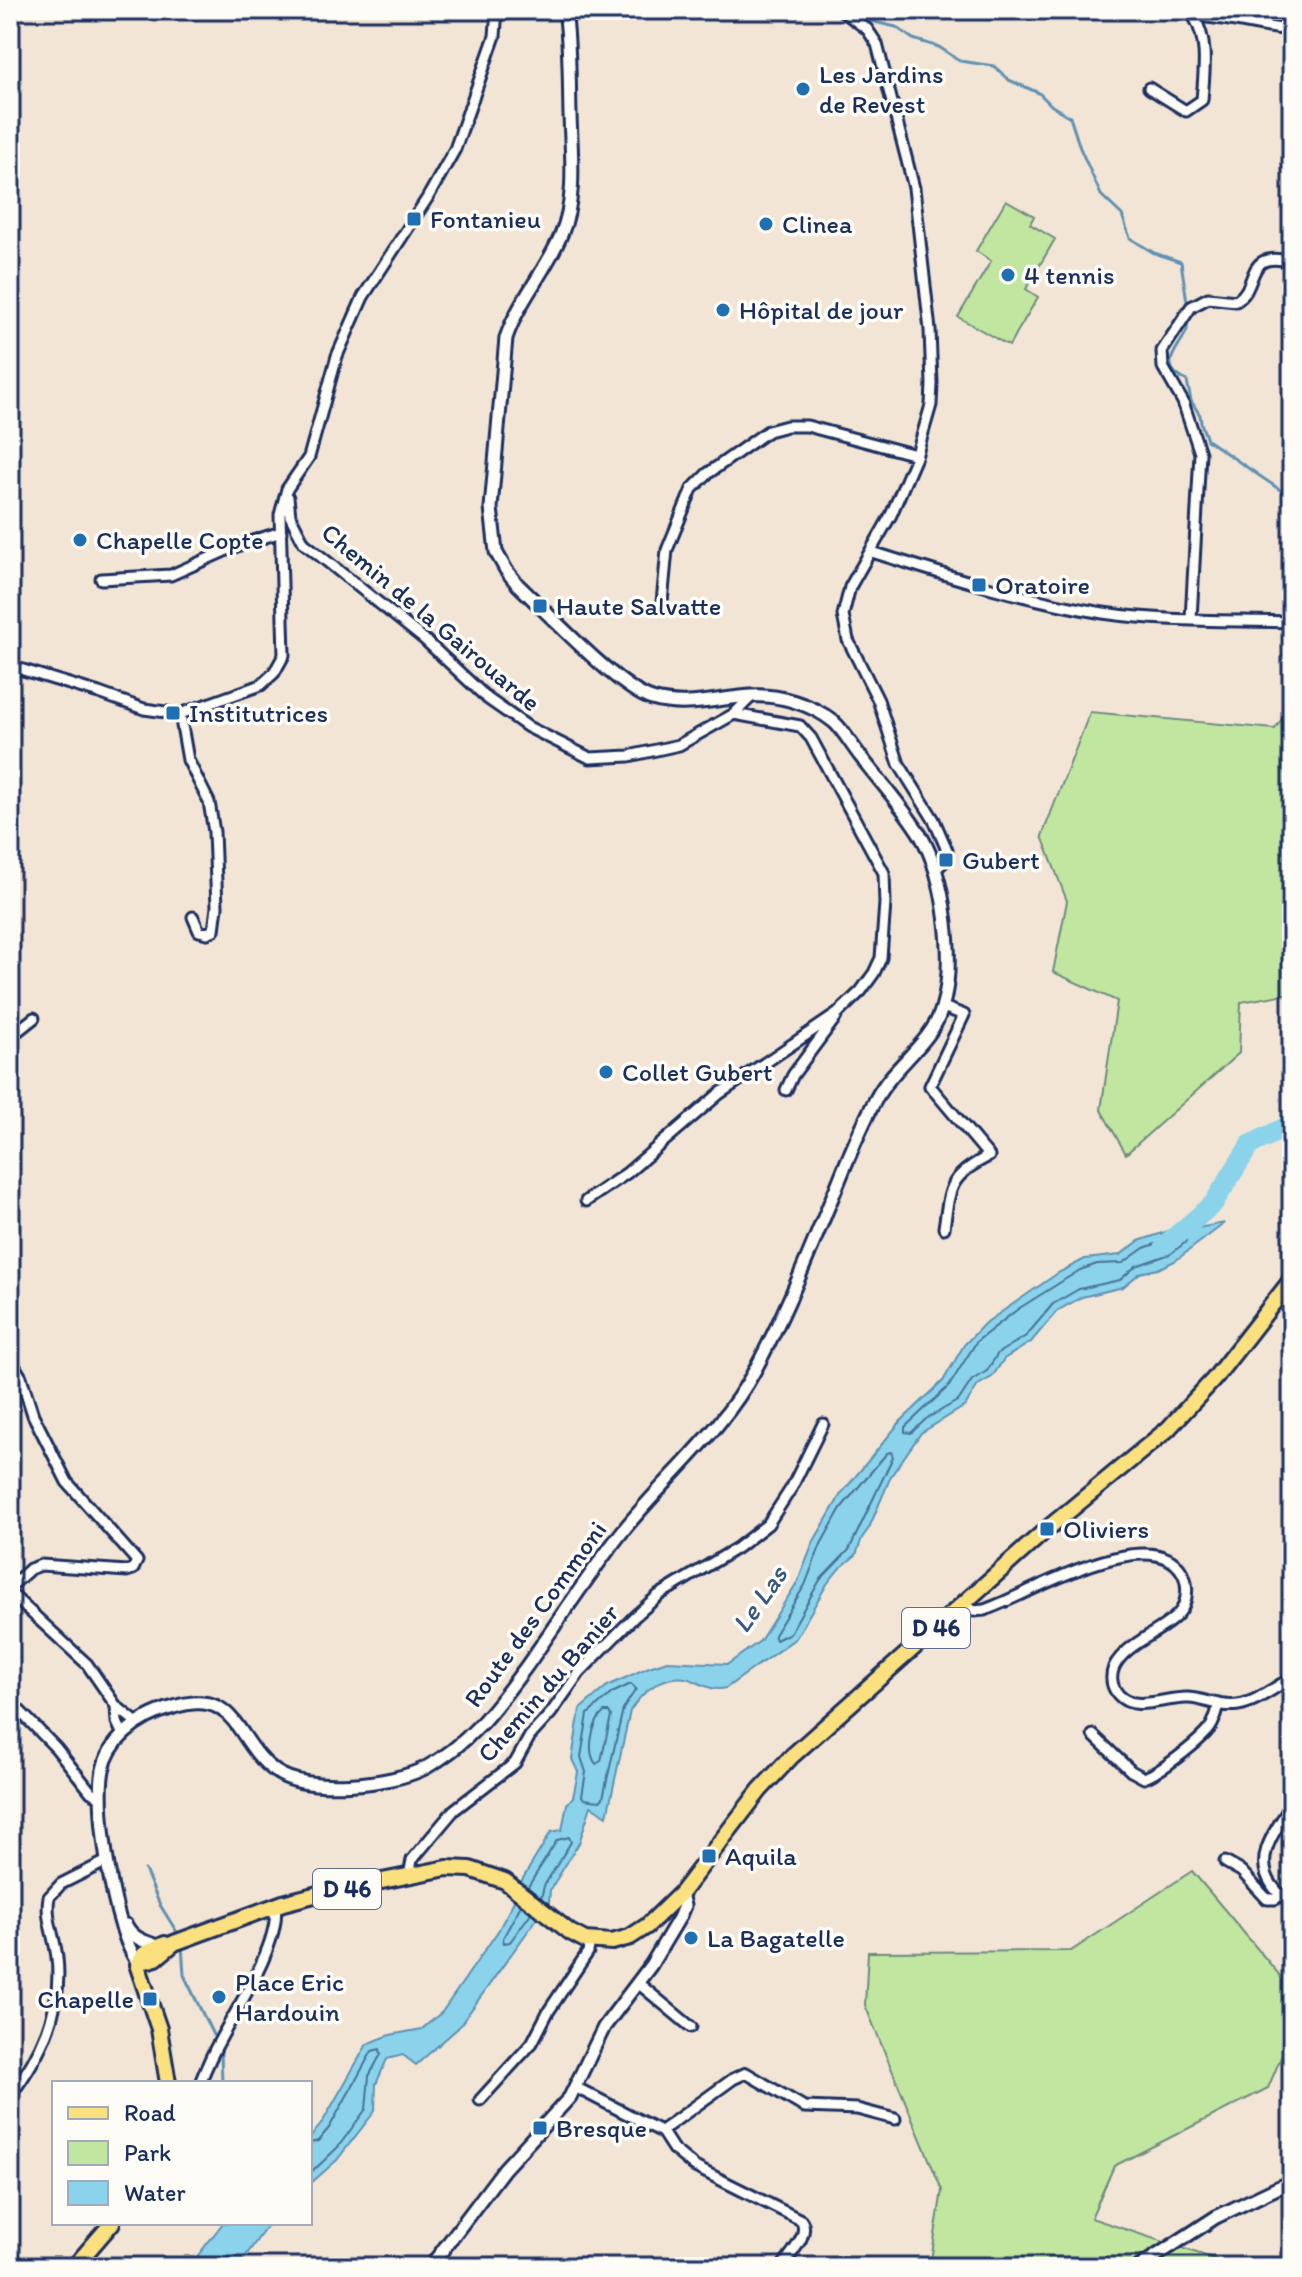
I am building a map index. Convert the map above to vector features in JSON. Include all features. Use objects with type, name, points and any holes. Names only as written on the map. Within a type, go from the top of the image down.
[{"type":"main road","name":"D 46","points":[[147,1958],[181,1940],[275,1906],[442,1868],[463,1868],[491,1874],[509,1883],[570,1932],[590,1941],[612,1942],[633,1936],[656,1919],[681,1893],[782,1766],[1047,1529],[1168,1429],[1222,1369],[1292,1279]]},
{"type":"main road","points":[[147,1958],[138,1972],[149,1992],[163,2044],[168,2081]]},
{"type":"main road","points":[[74,2267],[110,2225]]},
{"type":"street","points":[[10,666],[144,709],[180,714],[261,685],[274,673],[284,655],[280,515],[287,489],[309,457],[337,356],[363,297],[428,197],[455,149],[495,36],[497,10]]},
{"type":"street","points":[[565,10],[570,137],[569,209],[561,236],[513,318],[506,338],[491,508],[496,552],[518,585],[619,679],[645,697],[673,704],[702,704],[752,696],[781,698],[809,707],[834,723],[912,823],[937,868],[946,931],[947,976],[943,1007],[964,1015],[930,1086],[989,1156],[969,1166],[950,1187],[944,1228]]},
{"type":"street","points":[[841,10],[867,29],[877,44],[914,188],[930,330],[932,384],[931,405],[916,455],[891,515],[850,587],[843,615],[844,630],[878,700],[899,764],[934,820],[947,850],[946,860],[937,868]]},
{"type":"street","points":[[1178,10],[1194,17],[1292,30]]},
{"type":"street","points":[[1149,88],[1186,111],[1202,100],[1205,62],[1201,29],[1194,17]]},
{"type":"street","points":[[1191,619],[1200,453],[1183,402],[1162,360],[1165,345],[1191,307],[1208,298],[1236,301],[1245,293],[1255,267],[1274,260],[1292,262]]},
{"type":"street","points":[[662,602],[667,550],[692,489],[707,474],[768,431],[780,426],[807,426],[916,455]]},
{"type":"street","name":"Chemin de la Gairouarde","points":[[287,489],[290,516],[304,543],[425,640],[488,699],[528,727],[590,758],[629,756],[679,745],[734,714],[752,696]]},
{"type":"street","points":[[101,579],[171,575],[234,547],[281,532]]},
{"type":"street","points":[[872,552],[1040,601],[1111,614],[1292,622]]},
{"type":"street","points":[[180,714],[188,760],[209,802],[214,832],[217,907],[214,930],[207,933],[199,931],[193,917]]},
{"type":"street","points":[[586,1201],[627,1173],[719,1094],[837,1014],[861,991],[881,958],[884,873],[811,738],[800,726],[734,714]]},
{"type":"street","name":"Route des Commoni","points":[[147,1958],[133,1959],[122,1929],[107,1861],[102,1778],[107,1757],[123,1735],[137,1723],[157,1713],[202,1701],[217,1705],[233,1720],[270,1767],[291,1780],[303,1783],[392,1779],[416,1772],[447,1754],[486,1719],[625,1529],[730,1409],[758,1364],[880,1090],[935,1026],[943,1007]]},
{"type":"street","points":[[786,1090],[793,1075],[837,1014]]},
{"type":"street","points":[[10,1037],[34,1018]]},
{"type":"street","points":[[10,1359],[21,1377],[33,1415],[67,1482],[137,1561],[133,1569],[127,1571],[41,1565],[30,1569],[10,1587]]},
{"type":"street","name":"Chemin du Banier","points":[[409,1876],[412,1860],[454,1810],[515,1763],[530,1736],[580,1672],[634,1617],[659,1595],[746,1543],[768,1524],[792,1487],[823,1424]]},
{"type":"street","points":[[964,1603],[974,1611],[984,1610],[1099,1560],[1163,1557],[1174,1563],[1184,1577],[1187,1590],[1183,1606],[1174,1617],[1122,1656],[1112,1672],[1112,1685],[1119,1696],[1131,1703],[1143,1704],[1180,1698],[1236,1705],[1248,1702],[1292,1678]]},
{"type":"street","points":[[10,1593],[82,1659],[116,1706],[137,1723]]},
{"type":"street","points":[[10,1701],[56,1748],[91,1792],[101,1797]]},
{"type":"street","points":[[1093,1735],[1134,1773],[1146,1777],[1209,1729],[1219,1704]]},
{"type":"street","points":[[116,1706],[117,1722],[123,1735]]},
{"type":"street","points":[[1292,1804],[1268,1843],[1264,1857],[1267,1877],[1281,1895],[1292,1900]]},
{"type":"street","points":[[10,2096],[36,2060],[53,2018],[57,1958],[49,1922],[49,1897],[61,1884],[107,1861]]},
{"type":"street","points":[[1225,1862],[1241,1871],[1267,1899],[1281,1895]]},
{"type":"street","points":[[430,2267],[504,2169],[566,2101],[604,2027],[638,1983],[679,1918],[684,1906],[681,1893]]},
{"type":"street","name":"Route des Commoni","points":[[117,1902],[129,1932],[147,1958]]},
{"type":"street","points":[[201,2081],[271,1939],[276,1922],[275,1906]]},
{"type":"street","points":[[129,1932],[143,1942],[147,1958]]},
{"type":"street","points":[[480,2100],[532,2043],[548,2012],[588,1952],[590,1941]]},
{"type":"street","points":[[638,1983],[691,2027]]},
{"type":"street","points":[[661,2131],[737,2076],[746,2073],[804,2107],[857,2109],[895,2119]]},
{"type":"street","points":[[575,2087],[661,2131],[673,2149],[695,2167],[803,2222],[804,2232],[782,2267]]},
{"type":"street","points":[[1139,2267],[1216,2217],[1292,2181]]},
{"type":"green space","name":"4 tennis","points":[[1006,200],[1034,216],[1030,224],[1055,239],[1026,289],[1038,297],[1009,346],[958,317],[991,261],[976,251]]},
{"type":"green space","points":[[1288,710],[1292,711],[1292,993],[1241,1002],[1239,1053],[1126,1154],[1101,1110],[1117,1001],[1053,972],[1067,901],[1042,836],[1090,712],[1275,729]]},
{"type":"green space","points":[[1192,1871],[1292,1990],[1292,2031],[1268,2088],[1114,2166],[1091,2218],[1239,2267],[930,2267],[942,2190],[865,2005],[868,1952],[1071,1951]]},
{"type":"water","points":[[1225,1223],[1175,1261],[1140,1273],[1123,1287],[1082,1297],[1057,1311],[1031,1342],[1004,1359],[992,1377],[978,1385],[965,1406],[921,1433],[891,1476],[856,1555],[827,1584],[796,1638],[726,1688],[716,1689],[689,1679],[671,1678],[655,1685],[641,1697],[630,1711],[607,1816],[591,1806],[579,1843],[550,1890],[549,1902],[458,2028],[416,2065],[403,2055],[387,2059],[376,2084],[375,2111],[337,2160],[312,2182],[312,2136],[367,2044],[390,2035],[422,2029],[442,2012],[498,1931],[522,1880],[551,1832],[562,1830],[578,1772],[572,1759],[580,1709],[607,1686],[649,1667],[667,1661],[728,1664],[760,1641],[798,1581],[814,1541],[841,1494],[900,1422],[943,1381],[964,1345],[984,1324],[1058,1273],[1085,1259],[1120,1255],[1139,1241],[1177,1228],[1192,1229]]},
{"type":"water","points":[[221,2225],[268,2225],[238,2267],[189,2267]]},
{"type":"waterway","points":[[870,21],[896,27],[913,39],[939,47],[960,61],[994,66],[1009,80],[1039,93],[1070,117],[1101,195],[1122,215],[1130,238],[1154,253],[1181,262],[1188,308]]},
{"type":"waterway","points":[[1188,316],[1187,330],[1171,363],[1177,375],[1187,381],[1191,401],[1200,415],[1207,440],[1292,498]]},
{"type":"waterway","name":"Le Las","points":[[1165,1245],[1213,1204],[1250,1145],[1292,1124]]},
{"type":"waterway","points":[[145,1870],[160,1905],[180,1937]]},
{"type":"waterway","points":[[182,1945],[184,1975],[213,2035]]},
{"type":"waterway","points":[[221,2051],[222,2081]]},
{"type":"place","name":"Les Jardins de Revest","points":[[803,89]]},
{"type":"place","name":"Fontanieu","points":[[414,219]]},
{"type":"place","name":"Clinea","points":[[766,224]]},
{"type":"place","name":"4 tennis","points":[[1008,275]]},
{"type":"place","name":"Hôpital de jour","points":[[723,310]]},
{"type":"place","name":"Chapelle Copte","points":[[80,540]]},
{"type":"place","name":"Oratoire","points":[[979,585]]},
{"type":"place","name":"Haute Salvatte","points":[[540,606]]},
{"type":"place","name":"Institutrices","points":[[173,713]]},
{"type":"place","name":"Gubert","points":[[946,860]]},
{"type":"place","name":"Collet Gubert","points":[[606,1072]]},
{"type":"place","name":"Oliviers","points":[[1047,1529]]},
{"type":"place","name":"Aquila","points":[[709,1856]]},
{"type":"place","name":"La Bagatelle","points":[[691,1938]]},
{"type":"place","name":"Place Eric Hardouin","points":[[219,1997]]},
{"type":"place","name":"Chapelle","points":[[150,1999]]},
{"type":"place","name":"Bresque","points":[[540,2128]]}]
